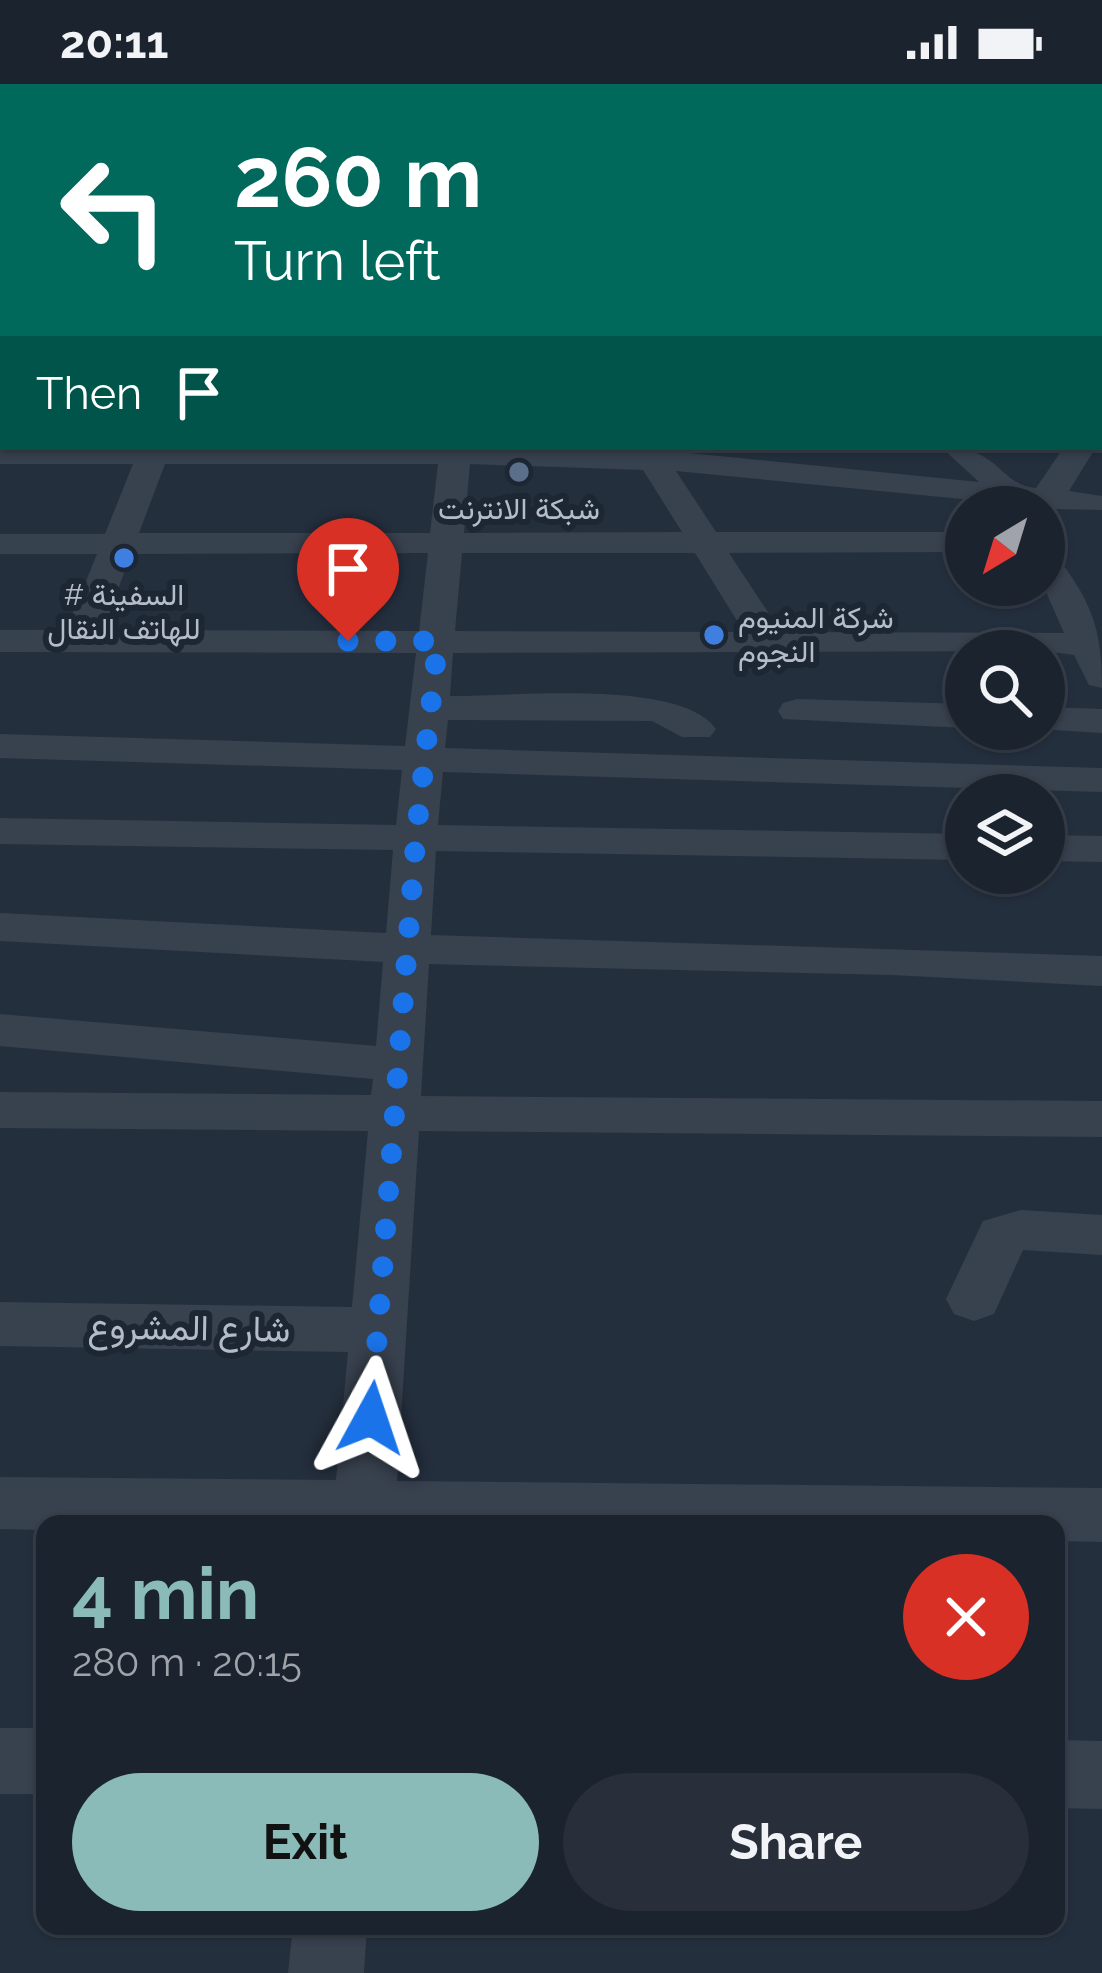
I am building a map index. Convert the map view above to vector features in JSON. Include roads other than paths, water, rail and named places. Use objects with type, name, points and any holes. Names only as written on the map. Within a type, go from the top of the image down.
[{"type":"street","points":[[363,1515],[416,836],[456,451]]},
{"type":"street","points":[[0,455],[456,451],[586,459],[665,454],[706,464],[945,490]]},
{"type":"street","points":[[960,452],[1002,473],[1027,476],[1076,457]]},
{"type":"street","points":[[935,488],[950,480],[960,452]]},
{"type":"street","points":[[960,452],[1001,486]]},
{"type":"street","points":[[80,641],[153,454]]},
{"type":"street","points":[[665,454],[769,642]]},
{"type":"street","points":[[1040,486],[1076,457]]},
{"type":"street","points":[[586,459],[594,493]]},
{"type":"street","points":[[1065,497],[1099,494]]},
{"type":"street","points":[[1065,548],[1099,494]]},
{"type":"street","points":[[0,544],[945,542]]},
{"type":"street","points":[[0,641],[769,642],[1094,661],[1065,599]]},
{"type":"street","points":[[430,708],[660,710],[696,729]]},
{"type":"street","points":[[796,711],[945,715]]},
{"type":"street","points":[[1065,720],[1102,721]]},
{"type":"street","points":[[0,746],[1102,780]]},
{"type":"street","points":[[0,831],[945,847]]},
{"type":"street","points":[[1065,849],[1102,850]]},
{"type":"street","points":[[0,927],[408,949],[912,960],[1102,971]]},
{"type":"street","points":[[0,1030],[398,1089]]},
{"type":"street","points":[[0,1110],[398,1089],[1102,1119]]},
{"type":"street","points":[[974,1299],[1002,1234],[1021,1230],[1102,1235]]},
{"type":"street","name":"شارع المشروع","points":[[0,1324],[379,1330]]},
{"type":"street","points":[[0,1503],[363,1515],[1102,1515]]},
{"type":"street","points":[[0,1761],[36,1761]]},
{"type":"street","points":[[1065,1774],[1102,1775]]},
{"type":"street","points":[[326,1973],[329,1935]]},
{"type":"place","name":"شبكة الانترنت","points":[[519,472]]},
{"type":"place","name":"# السفينة للهاتف النقال","points":[[124,558]]},
{"type":"place","name":"شركة المنيوم النجوم","points":[[714,635]]}]
